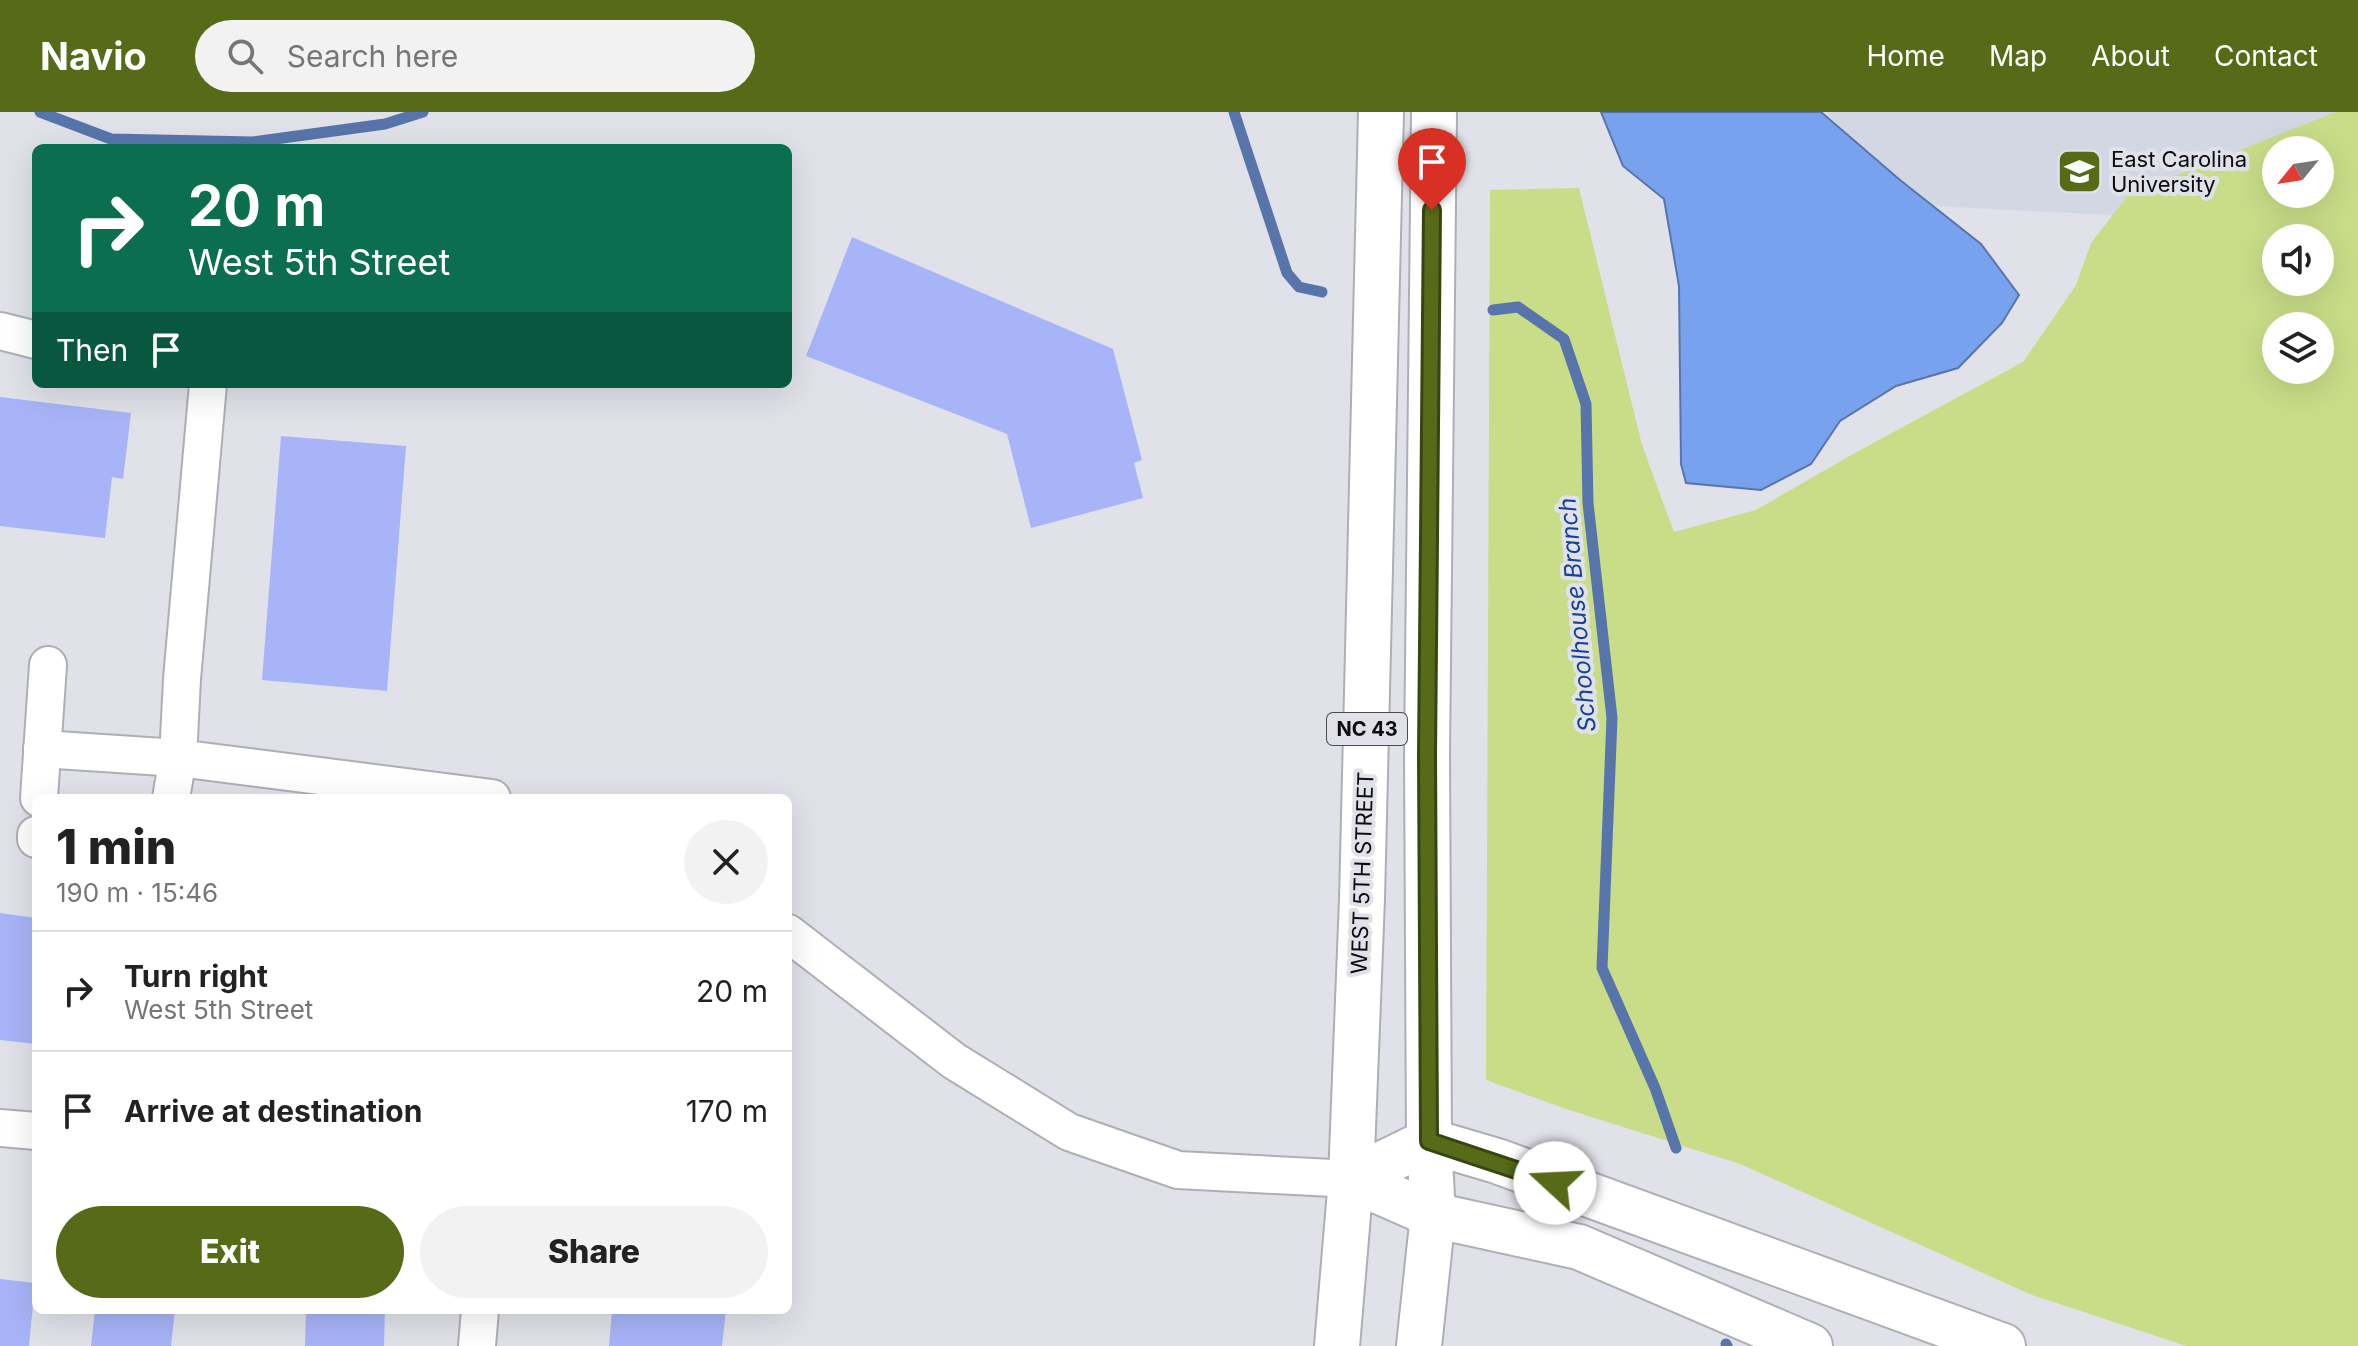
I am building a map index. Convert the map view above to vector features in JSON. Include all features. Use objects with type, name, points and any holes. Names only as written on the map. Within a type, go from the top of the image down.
[{"type":"main road","name":"WEST 5TH STREET","points":[[1337,1346],[1351,1179],[1371,586],[1381,112]]},
{"type":"main road","name":"NC 43","points":[[1419,1346],[1433,1215],[1429,1141],[1427,740],[1434,112]]},
{"type":"main road","points":[[1351,1179],[1429,1141],[1497,1161],[2003,1346]]},
{"type":"main road","points":[[1351,1179],[1433,1215],[1579,1247],[1810,1346]]},
{"type":"street","points":[[0,331],[32,339]]},
{"type":"street","points":[[172,794],[178,758],[208,388]]},
{"type":"street","points":[[39,794],[48,665]]},
{"type":"street","points":[[42,749],[178,758],[461,794]]},
{"type":"street","points":[[792,936],[954,1061],[1069,1132],[1178,1170],[1351,1179]]},
{"type":"street","points":[[0,1128],[32,1131]]},
{"type":"street","points":[[477,1346],[480,1314]]},
{"type":"shaded area","name":"East Carolina University","points":[[1826,112],[2358,112],[2358,228],[2334,227],[2334,224],[2281,224],[1914,205]]},
{"type":"green space","points":[[2336,112],[2358,112],[2358,1346],[2186,1346],[2032,1295],[1740,1164],[1563,1108],[1486,1080],[1490,190],[1579,188],[1642,445],[1674,532],[1756,510],[2023,362],[2076,285],[2091,243],[2129,194],[2262,141],[2262,208],[2334,208],[2334,136],[2275,136]]},
{"type":"water","points":[[1601,112],[1821,112],[1981,244],[2019,295],[2002,323],[1958,368],[1896,386],[1840,421],[1811,464],[1761,490],[1686,483],[1681,464],[1679,286],[1664,199],[1623,166]]},
{"type":"building","points":[[852,237],[1113,349],[1142,460],[1134,463],[1143,498],[1031,528],[1007,434],[806,356]]},
{"type":"building","points":[[0,397],[131,413],[123,479],[112,477],[105,538],[0,526]]},
{"type":"building","points":[[281,436],[406,446],[387,691],[262,680]]},
{"type":"building","points":[[0,913],[32,917],[32,1044],[0,1040]]},
{"type":"building","points":[[0,1279],[32,1283],[29,1346],[0,1346]]},
{"type":"building","points":[[95,1314],[175,1314],[171,1346],[91,1346]]},
{"type":"building","points":[[306,1314],[385,1314],[384,1346],[305,1346]]},
{"type":"building","points":[[612,1314],[726,1314],[722,1346],[609,1346]]},
{"type":"waterway","name":"Schoolhouse Branch","points":[[40,112],[111,139],[253,142],[385,124],[423,112]]},
{"type":"waterway","name":"Schoolhouse Branch","points":[[1234,112],[1287,273],[1299,287],[1322,292]]},
{"type":"waterway","name":"Schoolhouse Branch","points":[[1493,310],[1518,307],[1564,339],[1586,404],[1588,503],[1612,718],[1602,968],[1655,1088],[1676,1148]]},
{"type":"place","name":"East Carolina University","points":[[2080,172]]},
{"type":"route","points":[[1432,210],[1427,755],[1429,1141],[1497,1161],[1555,1183]]}]
